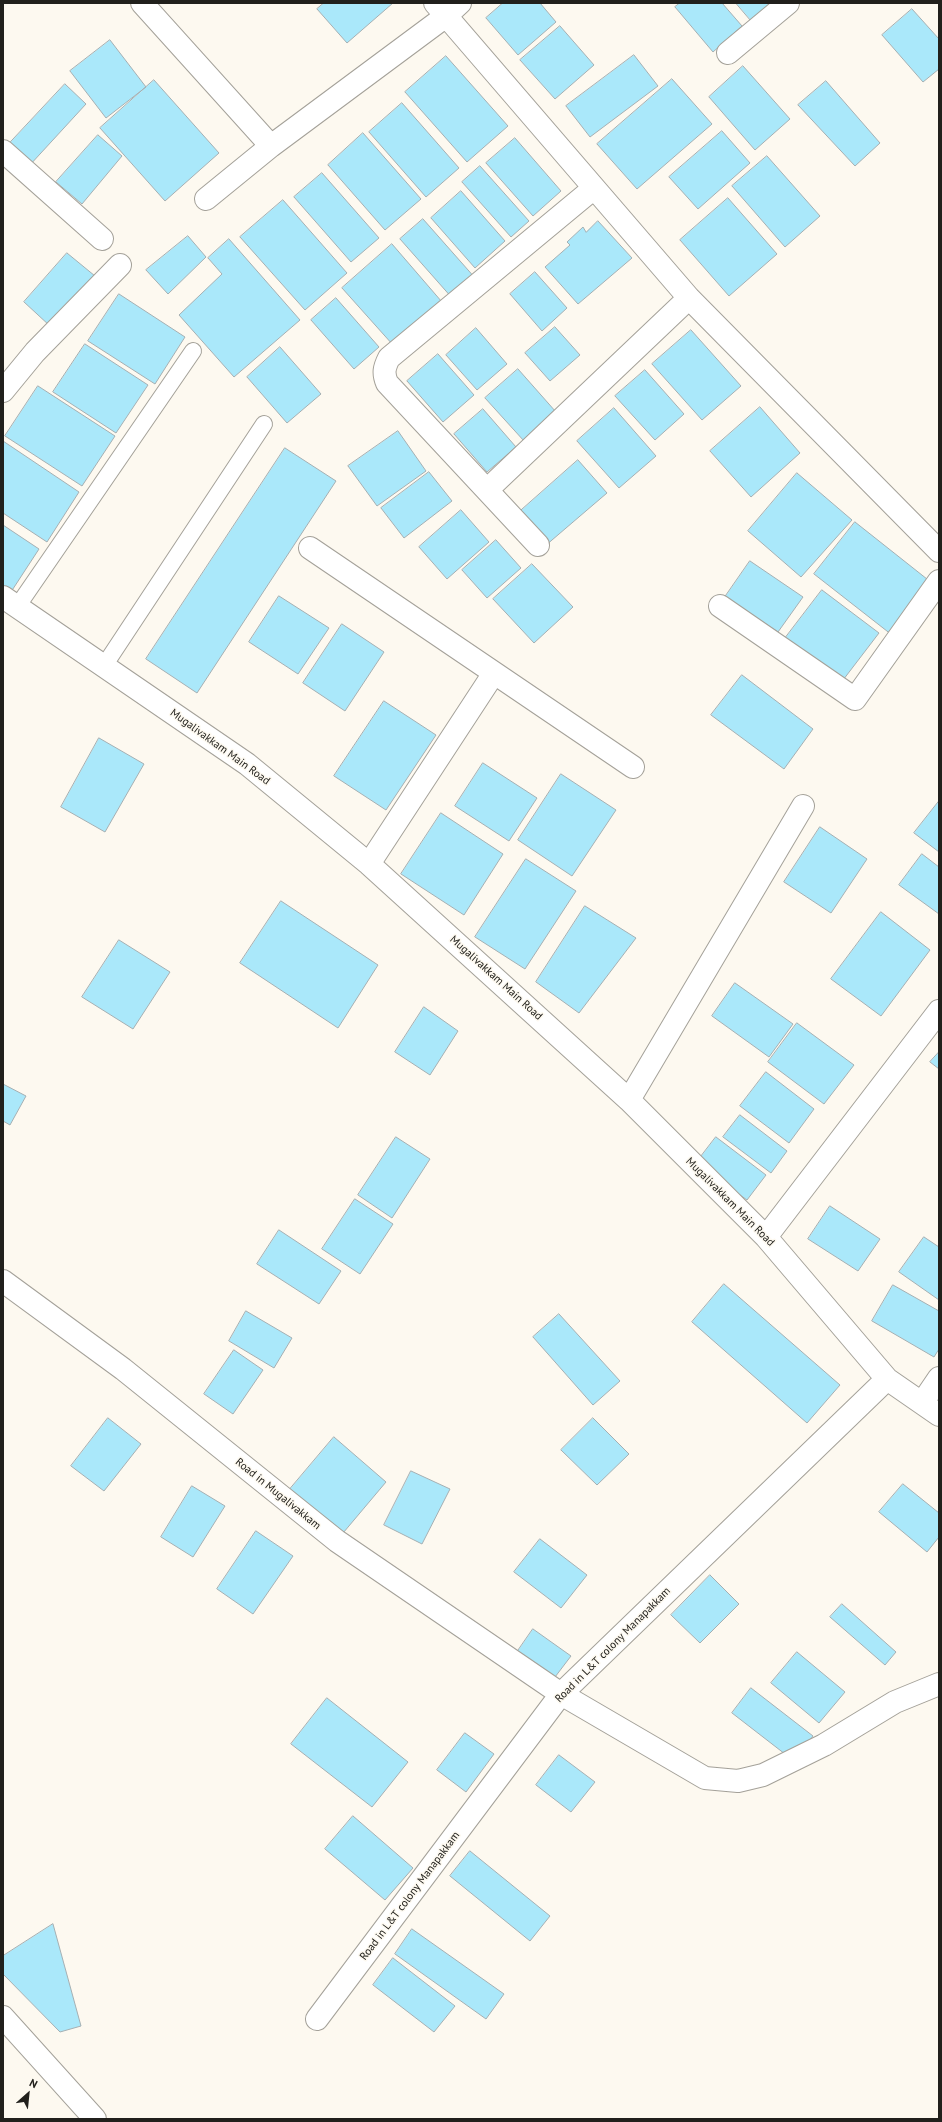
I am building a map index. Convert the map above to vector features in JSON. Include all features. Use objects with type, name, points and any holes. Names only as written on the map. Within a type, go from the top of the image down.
[{"type":"street","points":[[142,3],[271,146]]},
{"type":"street","points":[[728,53],[788,3]]},
{"type":"street","points":[[206,199],[447,7],[594,188],[689,298],[939,550]]},
{"type":"street","points":[[3,150],[102,239]]},
{"type":"street","points":[[538,545],[387,383],[384,374],[384,366],[389,358],[594,188]]},
{"type":"street","points":[[3,391],[35,352],[120,265]]},
{"type":"street","points":[[487,490],[689,298]]},
{"type":"street","points":[[310,548],[633,767]]},
{"type":"street","points":[[720,606],[855,699],[939,581]]},
{"type":"street","name":"Mugalivakkam Main Road","points":[[10,602],[247,764],[369,864],[630,1100],[766,1237],[887,1379],[931,1409]]},
{"type":"street","points":[[369,864],[494,673]]},
{"type":"street","points":[[630,1100],[802,806]]},
{"type":"street","points":[[766,1237],[939,1011]]},
{"type":"street","name":"Road in Mugalivakkam","points":[[3,1281],[123,1369],[337,1541],[561,1694],[705,1778],[738,1781],[763,1775],[792,1762],[895,1702],[939,1684]]},
{"type":"street","points":[[931,1409],[939,1378]]},
{"type":"street","name":"Road in L&T colony Manapakkam","points":[[317,2019],[561,1694],[887,1379]]},
{"type":"street","points":[[3,2017],[94,2119]]},
{"type":"lane","points":[[10,602],[193,350]]},
{"type":"lane","points":[[104,666],[264,424]]},
{"type":"building","points":[[324,3],[393,3],[347,43],[317,9]]},
{"type":"building","points":[[503,3],[540,3],[556,22],[518,55],[486,18]]},
{"type":"building","points":[[680,3],[722,3],[742,26],[713,52],[675,7]]},
{"type":"building","points":[[736,3],[778,3],[754,24]]},
{"type":"building","points":[[912,9],[939,39],[939,69],[923,82],[882,35]]},
{"type":"building","points":[[560,26],[594,65],[555,99],[520,60]]},
{"type":"building","points":[[110,40],[146,87],[106,118],[70,71]]},
{"type":"building","points":[[634,55],[658,86],[590,137],[566,106]]},
{"type":"building","points":[[446,56],[508,126],[467,162],[405,92]]},
{"type":"building","points":[[743,66],[790,119],[755,150],[709,97]]},
{"type":"building","points":[[672,79],[712,124],[637,189],[597,144]]},
{"type":"building","points":[[154,80],[219,153],[165,201],[100,128]]},
{"type":"building","points":[[826,81],[880,143],[855,166],[798,105]]},
{"type":"building","points":[[65,84],[86,104],[29,166],[7,146]]},
{"type":"building","points":[[402,103],[459,168],[426,197],[369,132]]},
{"type":"building","points":[[722,131],[750,163],[698,209],[669,177]]},
{"type":"building","points":[[363,133],[421,199],[385,230],[328,165]]},
{"type":"building","points":[[98,135],[122,156],[82,204],[56,182]]},
{"type":"building","points":[[515,138],[561,191],[533,216],[486,163]]},
{"type":"building","points":[[767,156],[820,216],[785,247],[732,186]]},
{"type":"building","points":[[480,166],[529,221],[511,237],[462,182]]},
{"type":"building","points":[[322,173],[379,238],[351,262],[294,197]]},
{"type":"building","points":[[461,191],[505,241],[475,268],[431,218]]},
{"type":"building","points":[[728,198],[777,254],[729,296],[680,240]]},
{"type":"building","points":[[283,200],[347,273],[305,310],[240,237]]},
{"type":"building","points":[[423,219],[476,279],[453,299],[400,239]]},
{"type":"building","points":[[598,221],[632,258],[578,304],[545,267],[570,245],[567,242],[583,227],[586,232]]},
{"type":"building","points":[[188,236],[206,257],[168,294],[146,270]]},
{"type":"building","points":[[229,239],[300,320],[234,377],[179,315],[222,274],[208,258]]},
{"type":"building","points":[[392,244],[442,302],[393,345],[342,288]]},
{"type":"building","points":[[67,253],[95,276],[50,326],[24,302]]},
{"type":"building","points":[[535,272],[567,308],[542,331],[510,294]]},
{"type":"building","points":[[119,294],[185,337],[155,384],[88,341]]},
{"type":"building","points":[[336,298],[379,347],[354,369],[311,320]]},
{"type":"building","points":[[555,327],[580,355],[550,381],[525,353]]},
{"type":"building","points":[[476,328],[507,364],[477,390],[446,355]]},
{"type":"building","points":[[691,330],[741,386],[702,420],[652,364]]},
{"type":"building","points":[[85,344],[148,385],[116,433],[53,392]]},
{"type":"building","points":[[280,347],[321,394],[287,423],[247,377]]},
{"type":"building","points":[[438,354],[474,395],[443,422],[407,381]]},
{"type":"building","points":[[518,369],[556,412],[524,441],[485,398]]},
{"type":"building","points":[[645,370],[684,414],[655,440],[615,396]]},
{"type":"building","points":[[38,386],[115,436],[82,486],[5,436]]},
{"type":"building","points":[[760,407],[800,453],[751,497],[710,451]]},
{"type":"building","points":[[614,408],[656,456],[619,488],[577,441]]},
{"type":"building","points":[[483,409],[516,447],[487,472],[454,434]]},
{"type":"building","points":[[398,431],[426,471],[377,506],[348,466]]},
{"type":"building","points":[[3,441],[79,492],[47,542],[3,513]]},
{"type":"building","points":[[285,448],[336,481],[197,693],[146,659]]},
{"type":"building","points":[[578,460],[607,493],[545,546],[517,514]]},
{"type":"building","points":[[429,472],[452,501],[404,538],[381,508]]},
{"type":"building","points":[[797,473],[852,520],[801,577],[748,531]]},
{"type":"building","points":[[461,510],[489,542],[447,579],[419,547]]},
{"type":"building","points":[[855,522],[932,583],[892,635],[814,574]]},
{"type":"building","points":[[3,525],[39,549],[9,595],[3,591]]},
{"type":"building","points":[[496,540],[521,568],[487,598],[462,570]]},
{"type":"building","points":[[750,561],[803,597],[778,632],[725,597]]},
{"type":"building","points":[[532,564],[573,607],[534,643],[493,599]]},
{"type":"building","points":[[822,590],[879,633],[840,684],[783,641]]},
{"type":"building","points":[[279,596],[329,628],[298,674],[249,642]]},
{"type":"building","points":[[342,624],[384,652],[345,711],[303,683]]},
{"type":"building","points":[[742,675],[813,729],[784,769],[711,715]]},
{"type":"building","points":[[384,701],[436,735],[386,810],[334,776]]},
{"type":"building","points":[[99,738],[144,764],[105,832],[61,807]]},
{"type":"building","points":[[483,763],[537,798],[509,841],[455,806]]},
{"type":"building","points":[[561,774],[616,810],[572,876],[518,840]]},
{"type":"building","points":[[939,801],[939,852],[914,833]]},
{"type":"building","points":[[441,813],[503,854],[464,915],[401,874]]},
{"type":"building","points":[[820,827],[867,859],[831,913],[784,882]]},
{"type":"building","points":[[922,854],[939,867],[939,914],[899,885]]},
{"type":"building","points":[[526,859],[576,891],[525,969],[475,937]]},
{"type":"building","points":[[281,901],[378,965],[338,1028],[240,963]]},
{"type":"building","points":[[585,906],[636,938],[579,1013],[536,982]]},
{"type":"building","points":[[881,912],[930,950],[881,1016],[831,979]]},
{"type":"building","points":[[119,940],[170,972],[133,1029],[82,997]]},
{"type":"building","points":[[735,983],[793,1024],[769,1057],[712,1016]]},
{"type":"building","points":[[424,1007],[458,1031],[430,1075],[395,1052]]},
{"type":"building","points":[[797,1023],[854,1065],[824,1104],[768,1062]]},
{"type":"building","points":[[939,1052],[939,1069],[930,1062]]},
{"type":"building","points":[[766,1072],[814,1109],[789,1143],[740,1106]]},
{"type":"building","points":[[3,1084],[26,1096],[10,1125],[3,1121]]},
{"type":"building","points":[[740,1115],[787,1151],[771,1173],[723,1137]]},
{"type":"building","points":[[396,1137],[430,1159],[392,1218],[358,1195]]},
{"type":"building","points":[[716,1137],[766,1175],[747,1200],[696,1163]]},
{"type":"building","points":[[355,1199],[393,1224],[360,1274],[322,1249]]},
{"type":"building","points":[[830,1206],[880,1239],[858,1271],[808,1239]]},
{"type":"building","points":[[279,1230],[341,1271],[319,1304],[257,1264]]},
{"type":"building","points":[[924,1237],[939,1247],[939,1300],[899,1272]]},
{"type":"building","points":[[724,1284],[840,1385],[807,1423],[692,1322]]},
{"type":"building","points":[[893,1285],[939,1311],[939,1349],[934,1357],[872,1321]]},
{"type":"building","points":[[246,1311],[292,1338],[274,1368],[229,1341]]},
{"type":"building","points":[[559,1314],[620,1381],[593,1405],[533,1337]]},
{"type":"building","points":[[234,1350],[263,1370],[233,1414],[204,1394]]},
{"type":"building","points":[[108,1418],[141,1444],[104,1491],[71,1466]]},
{"type":"building","points":[[593,1418],[629,1454],[597,1485],[561,1450]]},
{"type":"building","points":[[334,1437],[386,1482],[338,1539],[285,1495]]},
{"type":"building","points":[[411,1471],[450,1489],[422,1544],[384,1525]]},
{"type":"building","points":[[903,1484],[939,1513],[939,1537],[927,1552],[879,1512]]},
{"type":"building","points":[[192,1486],[225,1506],[193,1557],[161,1537]]},
{"type":"building","points":[[256,1531],[293,1556],[253,1614],[217,1589]]},
{"type":"building","points":[[540,1539],[587,1575],[561,1608],[514,1572]]},
{"type":"building","points":[[710,1575],[739,1604],[700,1643],[671,1615]]},
{"type":"building","points":[[842,1604],[896,1652],[885,1665],[830,1617]]},
{"type":"building","points":[[533,1629],[571,1656],[552,1681],[515,1655]]},
{"type":"building","points":[[797,1652],[845,1692],[819,1723],[771,1683]]},
{"type":"building","points":[[751,1688],[813,1736],[794,1761],[732,1713]]},
{"type":"building","points":[[327,1698],[408,1762],[372,1807],[291,1744]]},
{"type":"building","points":[[465,1733],[494,1754],[466,1792],[437,1770]]},
{"type":"building","points":[[559,1755],[595,1782],[571,1812],[536,1785]]},
{"type":"building","points":[[353,1816],[413,1868],[385,1900],[325,1849]]},
{"type":"building","points":[[470,1851],[550,1916],[530,1941],[450,1876]]},
{"type":"building","points":[[53,1924],[81,2026],[60,2032],[3,1974],[3,1956]]},
{"type":"building","points":[[412,1929],[504,1994],[486,2019],[395,1954]]},
{"type":"building","points":[[393,1958],[455,2006],[434,2032],[373,1985]]}]
